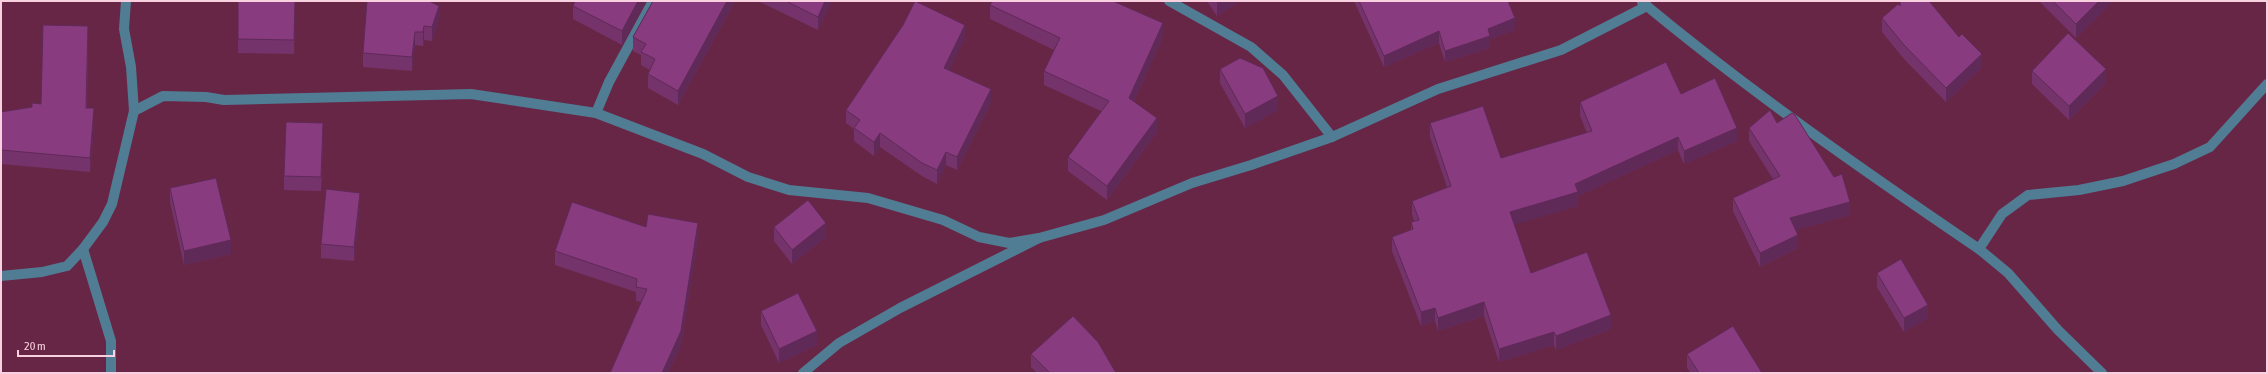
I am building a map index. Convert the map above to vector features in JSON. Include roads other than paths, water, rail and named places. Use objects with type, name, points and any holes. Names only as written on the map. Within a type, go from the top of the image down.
[{"type":"street","points":[[1,276],[42,272],[66,266],[83,249],[103,222],[112,204],[134,111],[131,67],[124,29],[126,1]]},
{"type":"street","points":[[596,113],[609,82],[653,1]]},
{"type":"street","points":[[1169,1],[1251,47],[1283,75],[1332,137]]},
{"type":"street","points":[[134,111],[162,96],[206,97],[224,100],[471,94],[596,113],[703,154],[748,177],[789,190],[868,198],[943,220],[979,236],[1009,243],[1039,238],[1104,220],[1192,183],[1251,165],[1332,137],[1438,89],[1561,50],[1644,3],[1695,45],[1885,186],[1979,249],[2008,273],[2058,330],[2102,373]]},
{"type":"street","points":[[1979,249],[2002,214],[2028,195],[2079,190],[2123,181],[2174,164],[2210,147],[2267,84]]},
{"type":"street","points":[[803,373],[839,343],[900,308],[1039,238]]},
{"type":"street","points":[[83,249],[111,341],[112,373]]}]
